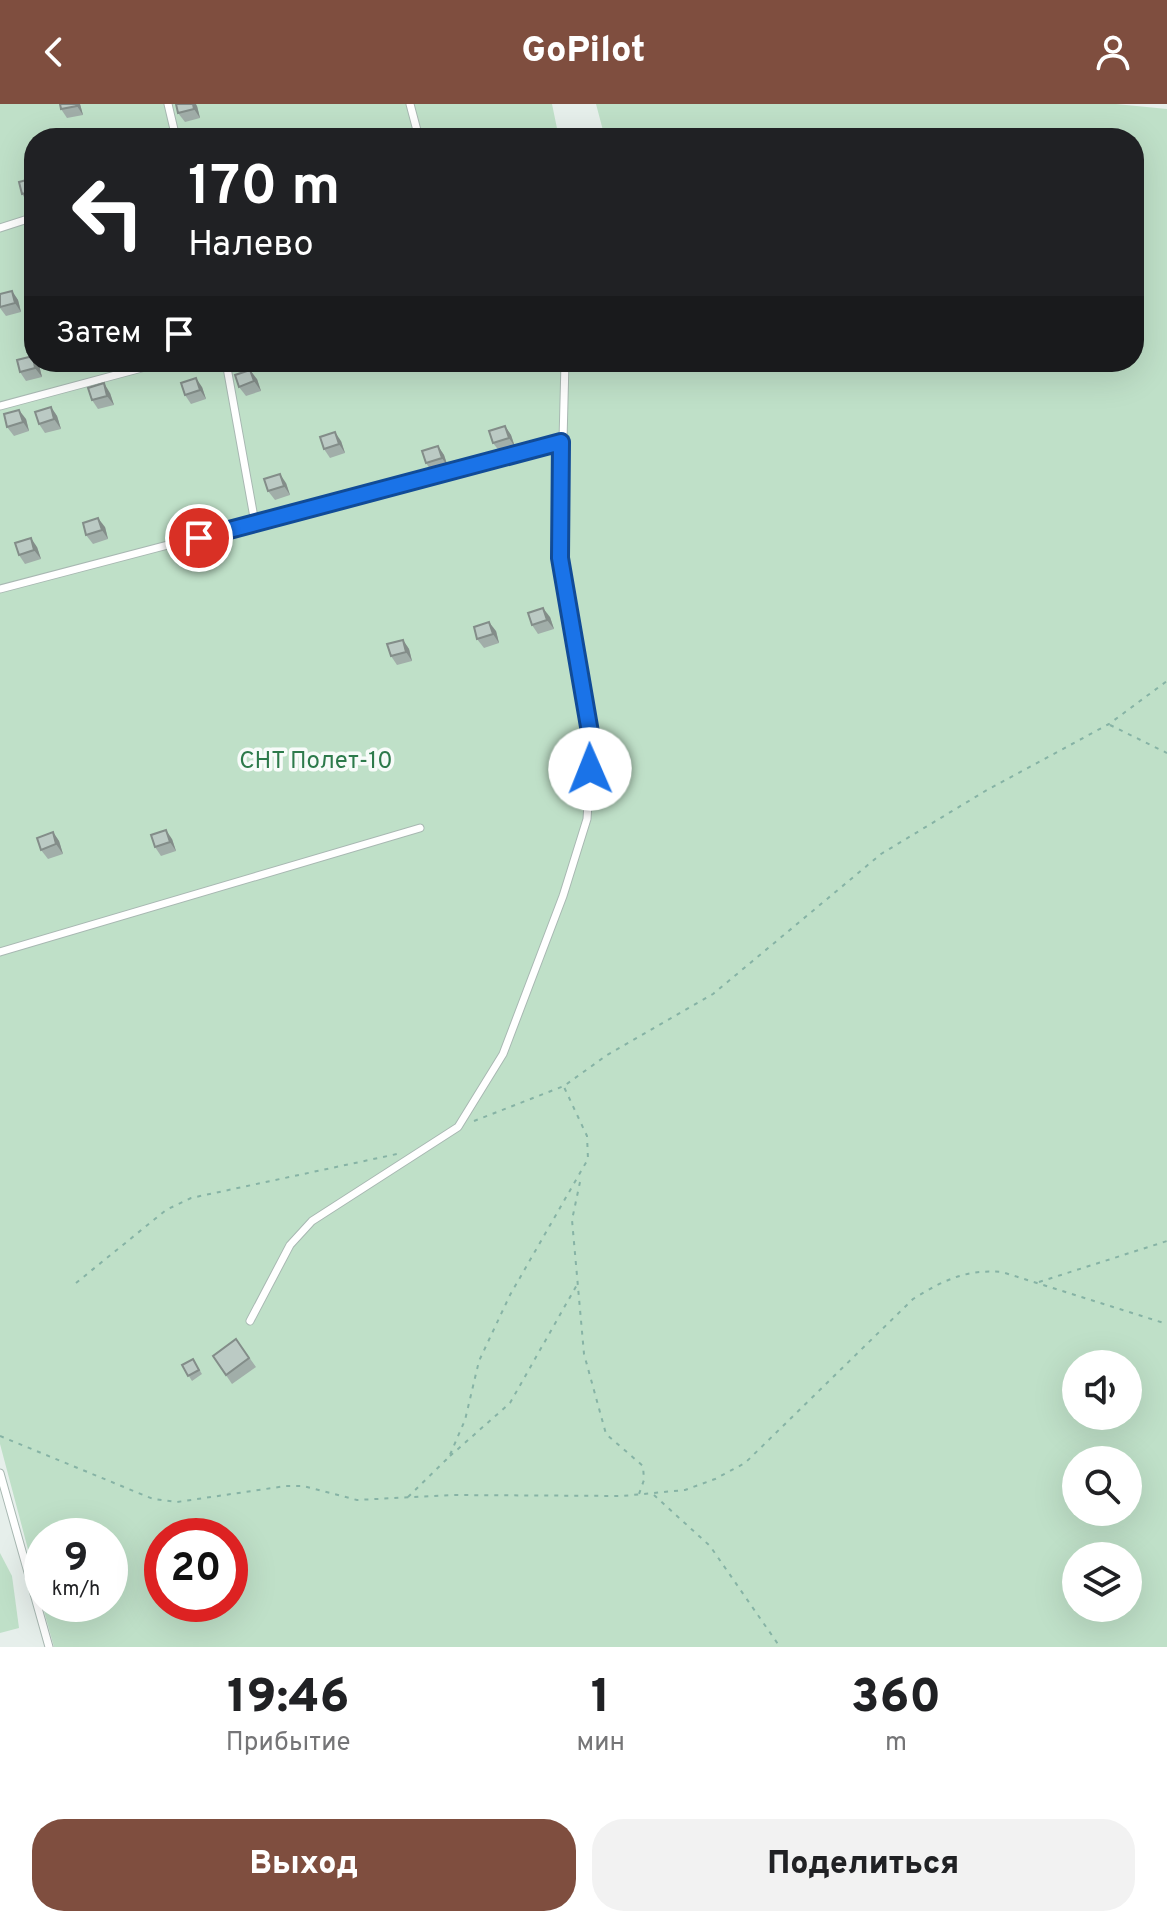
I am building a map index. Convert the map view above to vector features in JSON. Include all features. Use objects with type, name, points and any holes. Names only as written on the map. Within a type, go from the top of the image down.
[{"type":"lane","points":[[168,104],[174,128]]},
{"type":"lane","points":[[410,104],[416,128]]},
{"type":"lane","points":[[0,228],[24,220]]},
{"type":"lane","points":[[0,406],[127,372]]},
{"type":"lane","points":[[228,372],[255,523]]},
{"type":"lane","points":[[250,1321],[290,1245],[312,1221],[458,1127],[503,1054],[563,896],[587,819],[592,744],[560,558],[564,372]]},
{"type":"lane","points":[[0,589],[561,442]]},
{"type":"lane","points":[[0,952],[420,828]]},
{"type":"lane","points":[[0,1473],[49,1647]]},
{"type":"path","points":[[458,1127],[564,1086],[607,1055],[713,994],[881,854],[987,790],[1109,724],[1167,681]]},
{"type":"path","points":[[1109,724],[1167,753]]},
{"type":"path","points":[[564,1086],[587,1136],[588,1159],[572,1220],[584,1354],[606,1434],[643,1466],[644,1480],[639,1495]]},
{"type":"path","points":[[76,1283],[166,1210],[191,1198],[421,1148]]},
{"type":"path","points":[[449,1457],[465,1420],[479,1361],[510,1295],[581,1177]]},
{"type":"path","points":[[1037,1282],[1167,1241]]},
{"type":"path","points":[[0,1436],[153,1499],[192,1500],[286,1486],[303,1486],[357,1500],[639,1495],[685,1490],[745,1463],[913,1299],[946,1279],[976,1270],[1002,1272],[1167,1324]]},
{"type":"path","points":[[407,1497],[510,1403],[578,1283]]},
{"type":"path","points":[[652,1493],[710,1546],[780,1647]]},
{"type":"green space","name":"СНТ Полет-10","points":[[0,104],[552,104],[557,128],[24,128],[24,372],[1144,372],[1144,128],[602,128],[596,104],[1116,104],[1167,109],[1167,1647],[54,1647],[47,1622],[128,1622],[128,1518],[24,1518],[24,1534],[0,1444]]},
{"type":"green space","points":[[0,1553],[12,1576],[19,1628],[0,1633]]},
{"type":"building","points":[[60,104],[76,104],[77,106],[61,109]]},
{"type":"building","points":[[176,104],[193,104],[194,109],[178,113]]},
{"type":"building","points":[[24,181],[24,194],[22,194],[19,182]]},
{"type":"building","points":[[12,291],[15,303],[0,307],[0,294]]},
{"type":"building","points":[[24,358],[24,371],[20,372],[17,360]]},
{"type":"building","points":[[251,372],[254,381],[239,387],[235,375]]},
{"type":"building","points":[[196,378],[200,390],[185,395],[181,383]]},
{"type":"building","points":[[104,383],[107,396],[92,400],[88,388]]},
{"type":"building","points":[[51,407],[54,419],[39,424],[35,412]]},
{"type":"building","points":[[19,410],[23,422],[7,427],[4,414]]},
{"type":"building","points":[[505,426],[509,438],[493,443],[489,431]]},
{"type":"building","points":[[335,432],[339,444],[324,449],[320,437]]},
{"type":"building","points":[[438,446],[442,458],[426,463],[422,451]]},
{"type":"building","points":[[280,474],[284,486],[268,491],[264,479]]},
{"type":"building","points":[[98,518],[102,530],[86,535],[83,523]]},
{"type":"building","points":[[31,538],[34,550],[19,555],[15,543]]},
{"type":"building","points":[[543,608],[547,620],[532,625],[528,613]]},
{"type":"building","points":[[489,622],[493,634],[477,639],[474,627]]},
{"type":"building","points":[[403,640],[406,652],[391,656],[387,644]]},
{"type":"building","points":[[166,830],[170,842],[155,847],[151,835]]},
{"type":"building","points":[[53,832],[56,844],[41,850],[37,838]]},
{"type":"building","points":[[236,1339],[249,1358],[226,1375],[213,1356]]},
{"type":"building","points":[[193,1359],[199,1370],[188,1376],[182,1365]]},
{"type":"route","points":[[199,538],[561,442],[560,558],[592,744],[590,769]]}]
